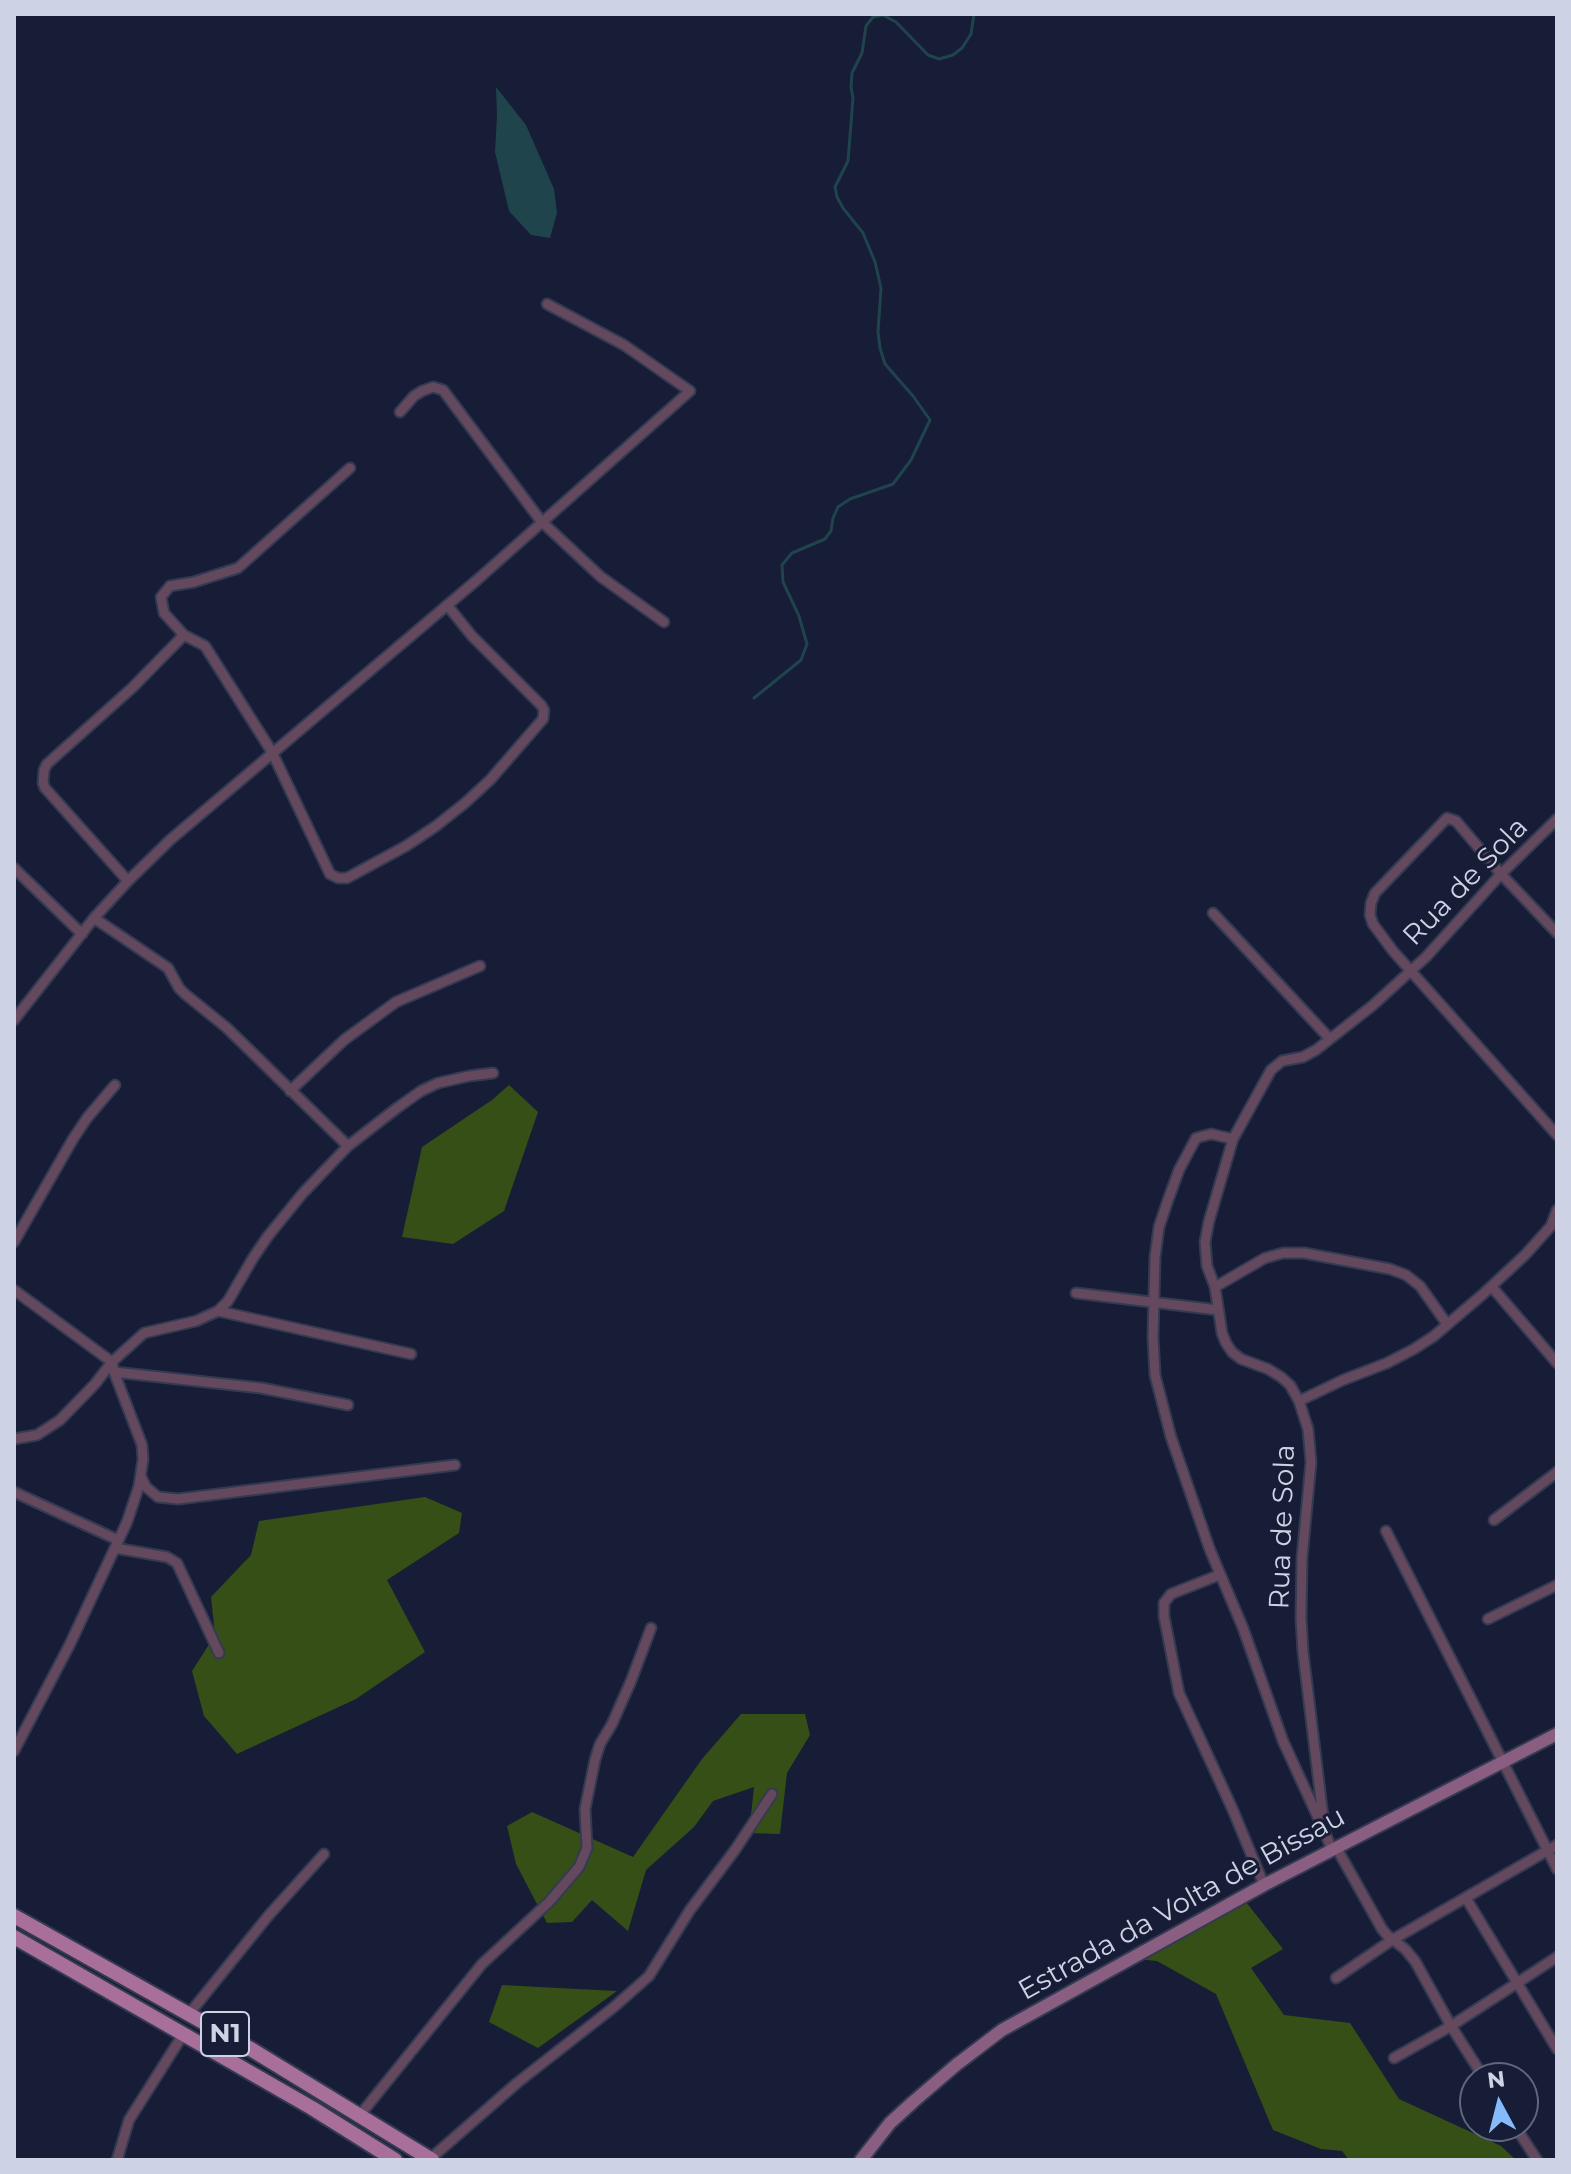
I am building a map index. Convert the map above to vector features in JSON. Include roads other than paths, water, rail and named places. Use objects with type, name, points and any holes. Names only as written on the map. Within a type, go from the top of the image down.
[{"type":"main road","name":"Estrada da Volta de Bissau","points":[[861,2160],[890,2123],[956,2065],[1002,2030],[1264,1885],[1557,1734]]},
{"type":"main road","name":"N1","points":[[14,1916],[189,2014],[431,2160]]},
{"type":"main road","name":"N1","points":[[14,1937],[184,2033],[395,2160]]},
{"type":"street","points":[[14,1020],[94,918],[180,832],[447,605],[690,391],[624,345],[547,304]]},
{"type":"street","points":[[400,412],[422,391],[433,387],[443,390],[541,521],[601,577],[664,622]]},
{"type":"street","points":[[350,468],[238,568],[170,586],[161,597],[164,613],[184,635],[205,646],[272,752],[330,874],[338,878],[347,878],[406,846],[465,803],[542,722],[544,714],[541,705],[472,636],[447,605]]},
{"type":"street","points":[[128,881],[45,788],[43,776],[47,764],[132,688],[184,635]]},
{"type":"street","points":[[1557,933],[1456,821],[1447,818],[1375,893],[1371,903],[1373,924],[1393,951],[1557,1135]]},
{"type":"street","name":"Rua de Sola","points":[[1474,2062],[1415,1961],[1382,1929],[1325,1833],[1302,1629],[1302,1558],[1311,1462],[1308,1429],[1290,1385],[1268,1369],[1255,1366],[1232,1352],[1222,1333],[1215,1287],[1207,1266],[1205,1242],[1233,1139],[1271,1070],[1282,1061],[1307,1055],[1330,1039],[1412,971],[1501,874],[1557,819]]},
{"type":"street","points":[[14,868],[82,934]]},
{"type":"street","points":[[1213,913],[1330,1039]]},
{"type":"street","points":[[94,918],[168,968],[179,988],[227,1028],[348,1146]]},
{"type":"street","points":[[290,1091],[344,1040],[396,1002],[480,966]]},
{"type":"street","points":[[14,1439],[37,1435],[60,1420],[147,1331],[196,1321],[218,1311],[228,1301],[268,1236],[303,1193],[348,1146],[397,1108],[438,1083],[493,1073]]},
{"type":"street","points":[[14,1242],[73,1139],[115,1085]]},
{"type":"street","points":[[1233,1139],[1205,1134],[1196,1138],[1185,1155],[1159,1227],[1153,1301],[1156,1383],[1171,1437],[1219,1575],[1243,1628],[1283,1741],[1325,1833]]},
{"type":"street","points":[[1299,1401],[1414,1349],[1492,1287],[1551,1226],[1557,1210]]},
{"type":"street","points":[[1215,1287],[1265,1258],[1283,1253],[1304,1253],[1390,1269],[1406,1275],[1420,1286],[1447,1324]]},
{"type":"street","points":[[1492,1287],[1557,1363]]},
{"type":"street","points":[[14,1290],[113,1367],[151,1375],[261,1388],[348,1405]]},
{"type":"street","points":[[1076,1293],[1218,1310]]},
{"type":"street","points":[[218,1311],[411,1354]]},
{"type":"street","points":[[14,1751],[59,1665],[134,1505],[141,1477],[142,1445],[113,1367]]},
{"type":"street","points":[[141,1477],[146,1487],[158,1497],[178,1499],[455,1465]]},
{"type":"street","points":[[1494,1520],[1557,1472]]},
{"type":"street","points":[[14,1492],[117,1544],[167,1557],[177,1563],[219,1653]]},
{"type":"street","points":[[1386,1531],[1557,1869]]},
{"type":"street","points":[[1219,1575],[1171,1594],[1164,1603],[1164,1616],[1180,1697],[1264,1885]]},
{"type":"street","points":[[1488,1619],[1557,1585]]},
{"type":"street","points":[[360,2115],[482,1964],[549,1902],[579,1867],[587,1848],[585,1809],[595,1760],[651,1628]]},
{"type":"street","points":[[431,2160],[526,2076],[649,1976],[690,1910],[772,1794]]},
{"type":"street","points":[[1336,1978],[1392,1940],[1557,1845]]},
{"type":"street","points":[[189,2014],[269,1915],[324,1854]]},
{"type":"street","points":[[1466,1898],[1557,2049]]},
{"type":"street","points":[[1394,2058],[1451,2026],[1557,1957]]},
{"type":"street","points":[[117,2160],[129,2120],[184,2033]]},
{"type":"street","points":[[1525,2142],[1537,2160]]},
{"type":"waterway","points":[[754,698],[801,660],[807,644],[799,616],[783,582],[782,565],[792,553],[825,539],[831,531],[838,507],[850,499],[893,484],[911,460],[930,420],[885,364],[878,332],[881,288],[875,262],[863,233],[843,208],[835,187],[848,161],[852,73],[862,53],[866,26],[873,17],[883,15],[896,22],[928,55],[939,59],[953,55],[962,48],[971,34],[974,14]]}]
